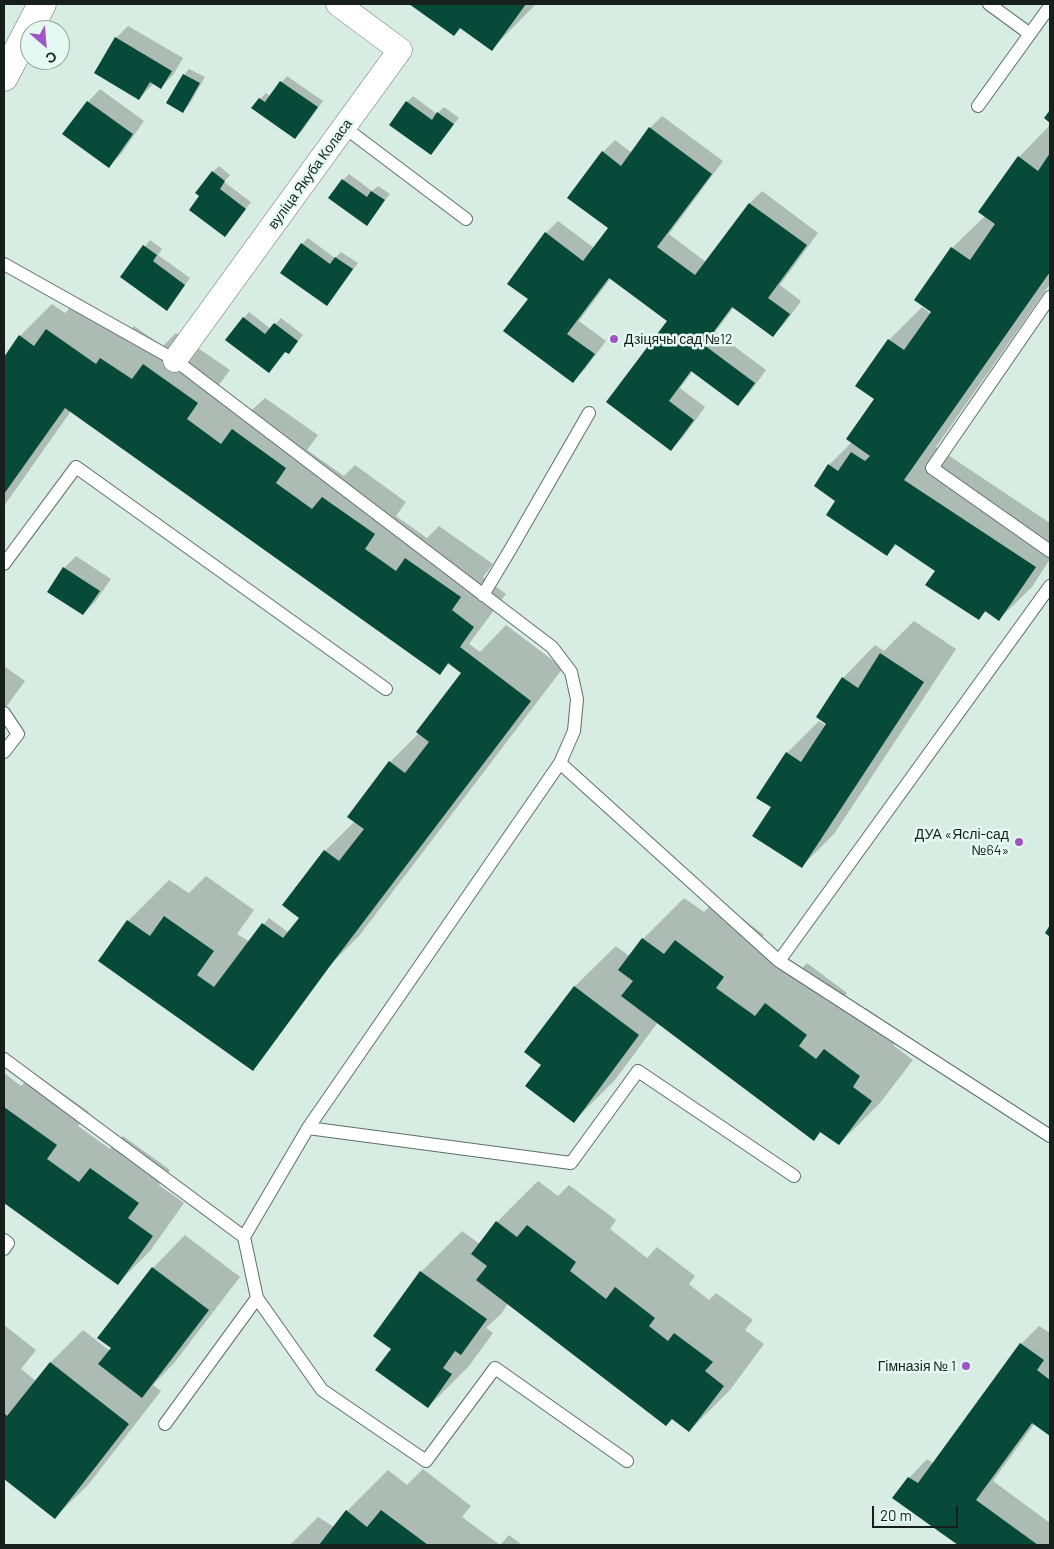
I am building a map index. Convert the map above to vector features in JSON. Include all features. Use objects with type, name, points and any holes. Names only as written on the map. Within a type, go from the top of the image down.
[{"type":"main road","points":[[4,77],[42,4]]},
{"type":"street","name":"вуліца Якуба Коласа","points":[[174,360],[400,50],[338,4]]},
{"type":"lane","points":[[989,4],[1030,34]]},
{"type":"lane","points":[[978,106],[1050,6]]},
{"type":"lane","points":[[344,127],[466,219]]},
{"type":"lane","points":[[4,264],[174,360],[552,647],[571,672],[577,699],[574,731],[560,763],[308,1128],[244,1237]]},
{"type":"lane","points":[[1050,297],[932,468],[1050,551]]},
{"type":"lane","points":[[483,595],[589,414]]},
{"type":"lane","points":[[4,564],[76,467],[386,689]]},
{"type":"lane","points":[[779,961],[1050,586]]},
{"type":"lane","points":[[4,713],[18,734],[4,752]]},
{"type":"lane","points":[[560,763],[779,961],[1050,1136]]},
{"type":"lane","points":[[4,1059],[244,1237],[257,1298],[322,1390],[426,1461],[495,1368],[627,1460]]},
{"type":"lane","points":[[308,1128],[571,1163],[638,1071],[794,1176]]},
{"type":"lane","points":[[4,1240],[8,1244],[4,1249]]},
{"type":"lane","points":[[166,1424],[257,1298]]},
{"type":"building","points":[[409,4],[526,4],[492,51],[460,28],[454,36]]},
{"type":"building","points":[[115,37],[172,71],[161,89],[150,82],[139,100],[94,73]]},
{"type":"building","points":[[183,74],[200,83],[183,113],[166,103]]},
{"type":"building","points":[[280,81],[318,107],[295,139],[251,108],[259,98],[265,102]]},
{"type":"building","points":[[87,101],[133,134],[109,168],[62,134]]},
{"type":"building","points":[[406,101],[432,120],[437,112],[454,124],[431,155],[389,125]]},
{"type":"building","points":[[1050,110],[1050,123],[1044,118]]},
{"type":"building","points":[[649,127],[712,174],[657,247],[695,275],[749,203],[807,245],[768,298],[790,314],[773,337],[732,307],[704,345],[755,383],[738,406],[691,371],[669,401],[694,420],[671,451],[606,402],[667,321],[609,278],[567,334],[595,354],[573,383],[503,331],[528,299],[507,284],[545,232],[583,261],[608,228],[567,198],[602,151],[621,166]]},
{"type":"building","points":[[1050,153],[1050,272],[904,480],[1036,567],[999,621],[985,611],[979,620],[925,585],[935,571],[895,544],[887,556],[826,515],[835,501],[814,486],[828,464],[838,471],[851,452],[865,461],[870,456],[846,439],[874,399],[855,386],[888,339],[904,350],[931,312],[914,300],[951,247],[970,260],[995,224],[978,212],[1018,156],[1038,171]]},
{"type":"building","points":[[212,171],[225,181],[220,189],[246,209],[225,237],[189,210],[199,196],[195,193]]},
{"type":"building","points":[[342,179],[367,197],[371,191],[385,200],[367,226],[328,198]]},
{"type":"building","points":[[301,243],[330,264],[335,257],[353,269],[327,306],[280,273]]},
{"type":"building","points":[[143,245],[157,255],[153,261],[185,285],[167,311],[120,277]]},
{"type":"building","points":[[243,317],[265,334],[274,323],[298,341],[289,354],[285,352],[269,373],[225,340]]},
{"type":"building","points":[[46,329],[96,364],[100,358],[132,379],[143,364],[198,403],[187,419],[221,444],[232,429],[286,468],[276,483],[312,509],[322,497],[375,534],[365,549],[396,571],[405,558],[461,597],[452,610],[474,627],[460,647],[531,701],[327,970],[253,1071],[98,961],[127,920],[150,936],[164,916],[214,951],[197,975],[214,987],[262,923],[283,938],[299,918],[282,905],[324,850],[339,861],[364,829],[347,817],[389,761],[405,773],[429,742],[416,732],[461,673],[448,663],[440,675],[65,408],[4,494],[4,357],[19,335],[34,346]]},
{"type":"building","points":[[63,567],[100,591],[83,615],[47,592]]},
{"type":"building","points":[[880,653],[924,682],[802,868],[752,836],[771,807],[756,798],[786,752],[801,762],[826,724],[816,717],[842,677],[858,688]]},
{"type":"building","points":[[1050,925],[1050,937],[1045,933]]},
{"type":"building","points":[[642,938],[664,954],[675,940],[724,977],[716,988],[755,1016],[765,1003],[807,1035],[799,1046],[816,1059],[824,1049],[860,1076],[853,1087],[872,1101],[839,1145],[820,1132],[814,1141],[621,996],[633,981],[618,970]]},
{"type":"building","points":[[574,986],[639,1035],[574,1123],[525,1086],[541,1065],[524,1052]]},
{"type":"building","points":[[4,1107],[57,1145],[47,1159],[79,1182],[90,1168],[139,1203],[128,1218],[153,1236],[118,1285],[4,1203]]},
{"type":"building","points":[[496,1221],[517,1237],[527,1225],[576,1262],[570,1271],[606,1299],[615,1287],[655,1318],[649,1326],[668,1341],[674,1333],[713,1362],[705,1371],[724,1386],[689,1432],[672,1419],[666,1426],[476,1280],[487,1266],[471,1254]]},
{"type":"building","points":[[152,1267],[209,1310],[142,1398],[98,1364],[111,1348],[97,1338]]},
{"type":"building","points":[[420,1271],[487,1319],[461,1355],[455,1351],[443,1368],[452,1374],[428,1408],[375,1370],[391,1349],[373,1336]]},
{"type":"building","points":[[1020,1343],[1044,1360],[1037,1370],[1050,1380],[1050,1436],[1032,1423],[976,1500],[1038,1545],[958,1545],[892,1498],[908,1477],[918,1483]]},
{"type":"building","points":[[50,1362],[129,1424],[55,1519],[4,1479],[4,1413],[7,1416]]},
{"type":"building","points":[[346,1510],[367,1527],[381,1510],[428,1545],[319,1545]]},
{"type":"place","name":"Дзіцячы сад №12","points":[[614,339]]},
{"type":"place","name":"ДУА «Яслі-сад №64»","points":[[1019,842]]},
{"type":"place","name":"Гімназія № 1","points":[[966,1366]]}]
